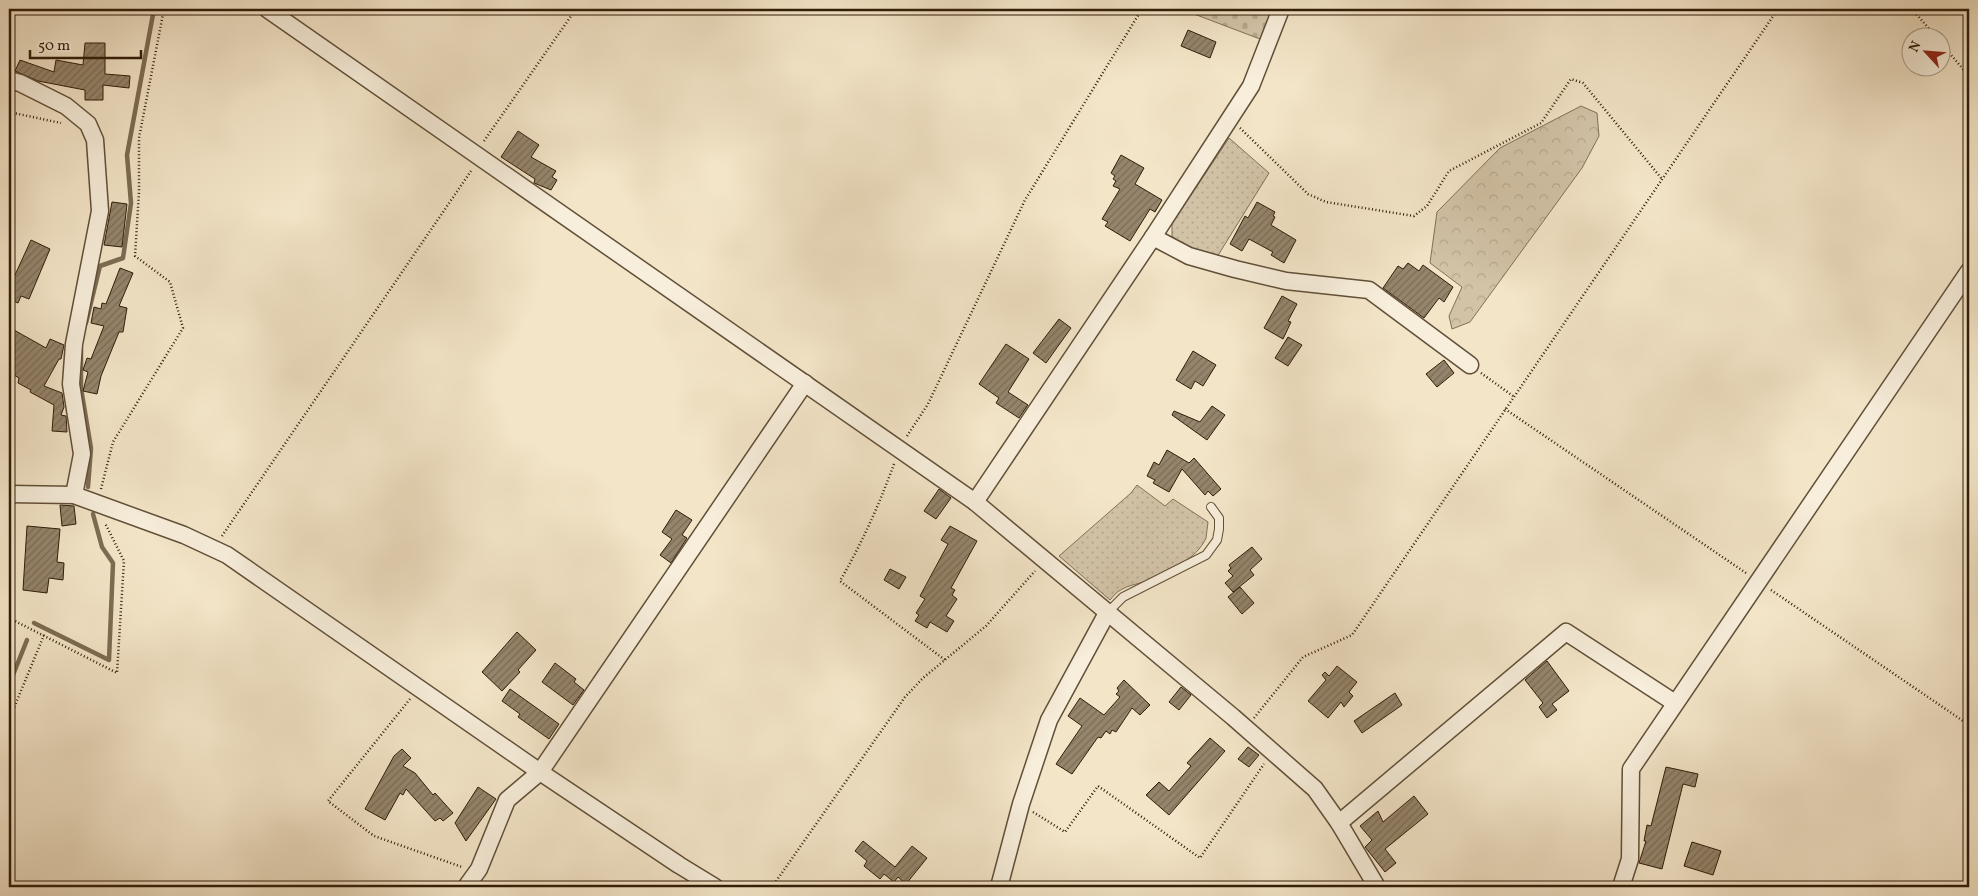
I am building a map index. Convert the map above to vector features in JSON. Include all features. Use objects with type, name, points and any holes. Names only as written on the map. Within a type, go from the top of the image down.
[{"type":"street","points":[[267,9],[975,502],[1245,728],[1314,789],[1338,823],[1377,887]]},
{"type":"street","points":[[975,502],[1251,86],[1281,9]]},
{"type":"street","points":[[9,80],[20,83],[66,106],[88,124],[96,140],[100,211],[74,344],[71,384],[82,454],[74,495]]},
{"type":"street","points":[[1153,236],[1189,256],[1235,269],[1286,281],[1369,290],[1470,364]]},
{"type":"street","points":[[1621,887],[1630,859],[1631,768],[1969,271]]},
{"type":"street","points":[[466,887],[476,872],[507,800],[540,772],[805,383]]},
{"type":"street","points":[[9,494],[74,495],[184,535],[227,555],[540,772],[679,865],[716,887]]},
{"type":"street","points":[[999,887],[1021,804],[1049,720],[1107,613]]},
{"type":"street","points":[[1338,823],[1566,632],[1675,704]]},
{"type":"lane","points":[[1107,613],[1123,597],[1206,555],[1217,540],[1219,529],[1219,518],[1211,507]]},
{"type":"path","points":[[9,618],[117,673],[124,562],[98,503],[113,442],[183,328],[170,282],[135,256],[139,192],[139,138],[164,9]]},
{"type":"path","points":[[213,549],[470,174],[475,154],[576,9]]},
{"type":"path","points":[[945,660],[840,581],[874,515],[900,449],[928,404],[1025,200],[1142,9]]},
{"type":"path","points":[[1245,728],[1304,657],[1352,635],[1778,9]]},
{"type":"path","points":[[1912,9],[1928,28]]},
{"type":"path","points":[[1950,54],[1969,76]]},
{"type":"path","points":[[1230,119],[1308,194],[1326,202],[1414,216],[1427,206],[1449,172],[1541,124],[1571,79],[1583,83],[1662,179]]},
{"type":"path","points":[[9,112],[63,124]]},
{"type":"path","points":[[1470,364],[1513,396]]},
{"type":"path","points":[[1505,409],[1969,725]]},
{"type":"path","points":[[772,887],[906,697],[923,678],[986,626],[1045,561]]},
{"type":"path","points":[[9,720],[44,635]]},
{"type":"path","points":[[419,688],[328,801],[374,836],[476,872]]},
{"type":"path","points":[[1021,804],[1065,832],[1098,786],[1200,858],[1272,752]]},
{"type":"green space","points":[[1199,9],[1272,9],[1260,39],[1194,14]]},
{"type":"green space","points":[[1581,106],[1597,113],[1599,136],[1582,168],[1470,322],[1452,329],[1449,316],[1462,287],[1430,263],[1437,212],[1500,148]]},
{"type":"green space","points":[[1229,138],[1269,173],[1217,257],[1182,245],[1172,236],[1172,224]]},
{"type":"green space","points":[[1137,485],[1165,506],[1173,499],[1208,522],[1206,538],[1202,546],[1189,559],[1155,578],[1122,589],[1110,600],[1059,556],[1131,493]]},
{"type":"building","points":[[1188,30],[1216,42],[1210,58],[1181,46]]},
{"type":"building","points":[[85,43],[105,43],[105,74],[130,76],[129,88],[103,85],[103,100],[85,100],[85,90],[38,81],[15,71],[20,60],[54,72],[56,60],[83,65]]},
{"type":"building","points":[[518,131],[539,145],[531,157],[556,171],[552,177],[557,180],[551,190],[534,183],[535,179],[501,157]]},
{"type":"building","points":[[1121,155],[1144,168],[1135,184],[1162,200],[1155,212],[1150,209],[1130,241],[1105,226],[1108,222],[1102,219],[1120,189],[1113,186],[1116,181],[1113,179],[1115,176],[1111,173]]},
{"type":"building","points":[[112,202],[127,204],[122,247],[104,245]]},
{"type":"building","points":[[1257,202],[1275,212],[1271,225],[1296,240],[1284,263],[1271,255],[1273,252],[1249,239],[1242,251],[1230,244],[1245,216],[1248,218]]},
{"type":"building","points":[[31,240],[50,249],[29,299],[21,296],[18,303],[9,299],[9,272],[15,275]]},
{"type":"building","points":[[1408,263],[1419,271],[1423,265],[1453,287],[1444,302],[1439,298],[1424,318],[1383,288],[1398,266],[1403,269]]},
{"type":"building","points":[[120,268],[133,273],[119,306],[127,308],[123,332],[119,332],[101,376],[97,394],[83,391],[88,372],[83,370],[87,358],[91,359],[104,326],[91,323],[94,307],[101,309],[102,303],[106,304]]},
{"type":"building","points":[[1282,296],[1297,304],[1288,321],[1291,322],[1283,339],[1264,328]]},
{"type":"building","points":[[1059,319],[1071,328],[1046,363],[1033,353]]},
{"type":"building","points":[[14,330],[46,348],[50,339],[64,345],[61,359],[59,359],[44,386],[62,393],[64,407],[61,415],[66,416],[67,432],[52,431],[54,405],[30,392],[31,390],[18,383],[19,378],[9,372],[9,339]]},
{"type":"building","points":[[1288,337],[1302,345],[1288,366],[1275,358]]},
{"type":"building","points":[[1006,344],[1029,359],[1008,392],[1028,405],[1019,418],[996,403],[999,398],[979,384]]},
{"type":"building","points":[[1193,351],[1216,365],[1203,386],[1195,381],[1191,389],[1176,380]]},
{"type":"building","points":[[1444,360],[1454,373],[1437,387],[1426,374]]},
{"type":"building","points":[[1212,406],[1225,415],[1207,440],[1172,415],[1174,411],[1200,422]]},
{"type":"building","points":[[1167,450],[1189,463],[1194,458],[1221,489],[1213,496],[1208,491],[1205,495],[1182,469],[1169,492],[1153,483],[1155,480],[1147,476],[1154,462],[1159,465]]},
{"type":"building","points":[[939,489],[951,498],[936,519],[924,511]]},
{"type":"building","points":[[60,505],[74,506],[76,524],[62,526]]},
{"type":"building","points":[[676,510],[692,520],[682,535],[687,538],[671,563],[660,555],[672,539],[662,532]]},
{"type":"building","points":[[27,526],[60,529],[57,562],[64,563],[63,580],[49,578],[47,593],[23,590]]},
{"type":"building","points":[[950,526],[977,541],[951,588],[955,590],[952,595],[957,599],[946,616],[954,621],[947,632],[930,622],[927,628],[915,621],[919,615],[916,613],[925,599],[920,596],[948,544],[941,540]]},
{"type":"building","points":[[1252,547],[1262,559],[1250,570],[1254,575],[1233,592],[1225,583],[1233,576],[1228,571],[1231,568],[1229,565]]},
{"type":"building","points":[[890,569],[906,577],[899,589],[884,580]]},
{"type":"building","points":[[1240,587],[1254,603],[1242,614],[1228,597]]},
{"type":"building","points":[[517,632],[536,650],[518,670],[520,672],[502,691],[482,672]]},
{"type":"building","points":[[1547,661],[1569,691],[1552,704],[1557,710],[1547,718],[1539,707],[1543,703],[1525,680]]},
{"type":"building","points":[[555,663],[576,679],[574,682],[584,690],[573,705],[542,682]]},
{"type":"building","points":[[1337,666],[1357,682],[1349,692],[1353,696],[1344,707],[1341,702],[1328,718],[1308,701],[1326,680],[1322,675],[1325,672],[1329,676]]},
{"type":"building","points":[[1124,680],[1150,705],[1140,715],[1132,708],[1116,732],[1112,730],[1110,734],[1106,731],[1101,738],[1098,737],[1072,774],[1056,764],[1082,726],[1068,716],[1080,698],[1104,715],[1120,697],[1116,694],[1119,691],[1117,688]]},
{"type":"building","points":[[1181,687],[1191,695],[1179,710],[1169,702]]},
{"type":"building","points":[[510,689],[559,724],[549,739],[518,717],[520,714],[502,701]]},
{"type":"building","points":[[1395,693],[1402,705],[1362,733],[1354,721]]},
{"type":"building","points":[[1210,738],[1225,751],[1169,815],[1146,795],[1159,782],[1169,791],[1191,766],[1187,763]]},
{"type":"building","points":[[1248,747],[1259,755],[1249,767],[1238,759]]},
{"type":"building","points":[[402,749],[411,758],[403,766],[415,773],[433,795],[435,793],[453,813],[443,821],[440,818],[435,821],[406,789],[403,795],[400,793],[385,820],[365,809],[394,756]]},
{"type":"building","points":[[1666,767],[1698,774],[1695,787],[1683,784],[1662,869],[1639,863],[1646,841],[1644,841],[1647,825],[1651,826]]},
{"type":"building","points":[[478,787],[496,799],[466,841],[455,823]]},
{"type":"building","points":[[1414,796],[1428,814],[1385,849],[1396,863],[1385,872],[1365,847],[1372,840],[1360,826],[1378,811],[1383,822]]},
{"type":"building","points":[[863,841],[895,867],[912,846],[927,858],[906,884],[898,877],[894,882],[884,874],[880,879],[864,866],[867,861],[855,851]]},
{"type":"building","points":[[1692,842],[1721,851],[1713,875],[1684,866]]},
{"type":"waterway","points":[[86,323],[100,266],[123,258],[131,203],[127,155],[154,9]]},
{"type":"waterway","points":[[81,350],[81,388],[91,448],[88,487]]},
{"type":"waterway","points":[[34,623],[109,660],[113,563],[102,547],[93,514]]},
{"type":"waterway","points":[[9,685],[27,640]]}]
